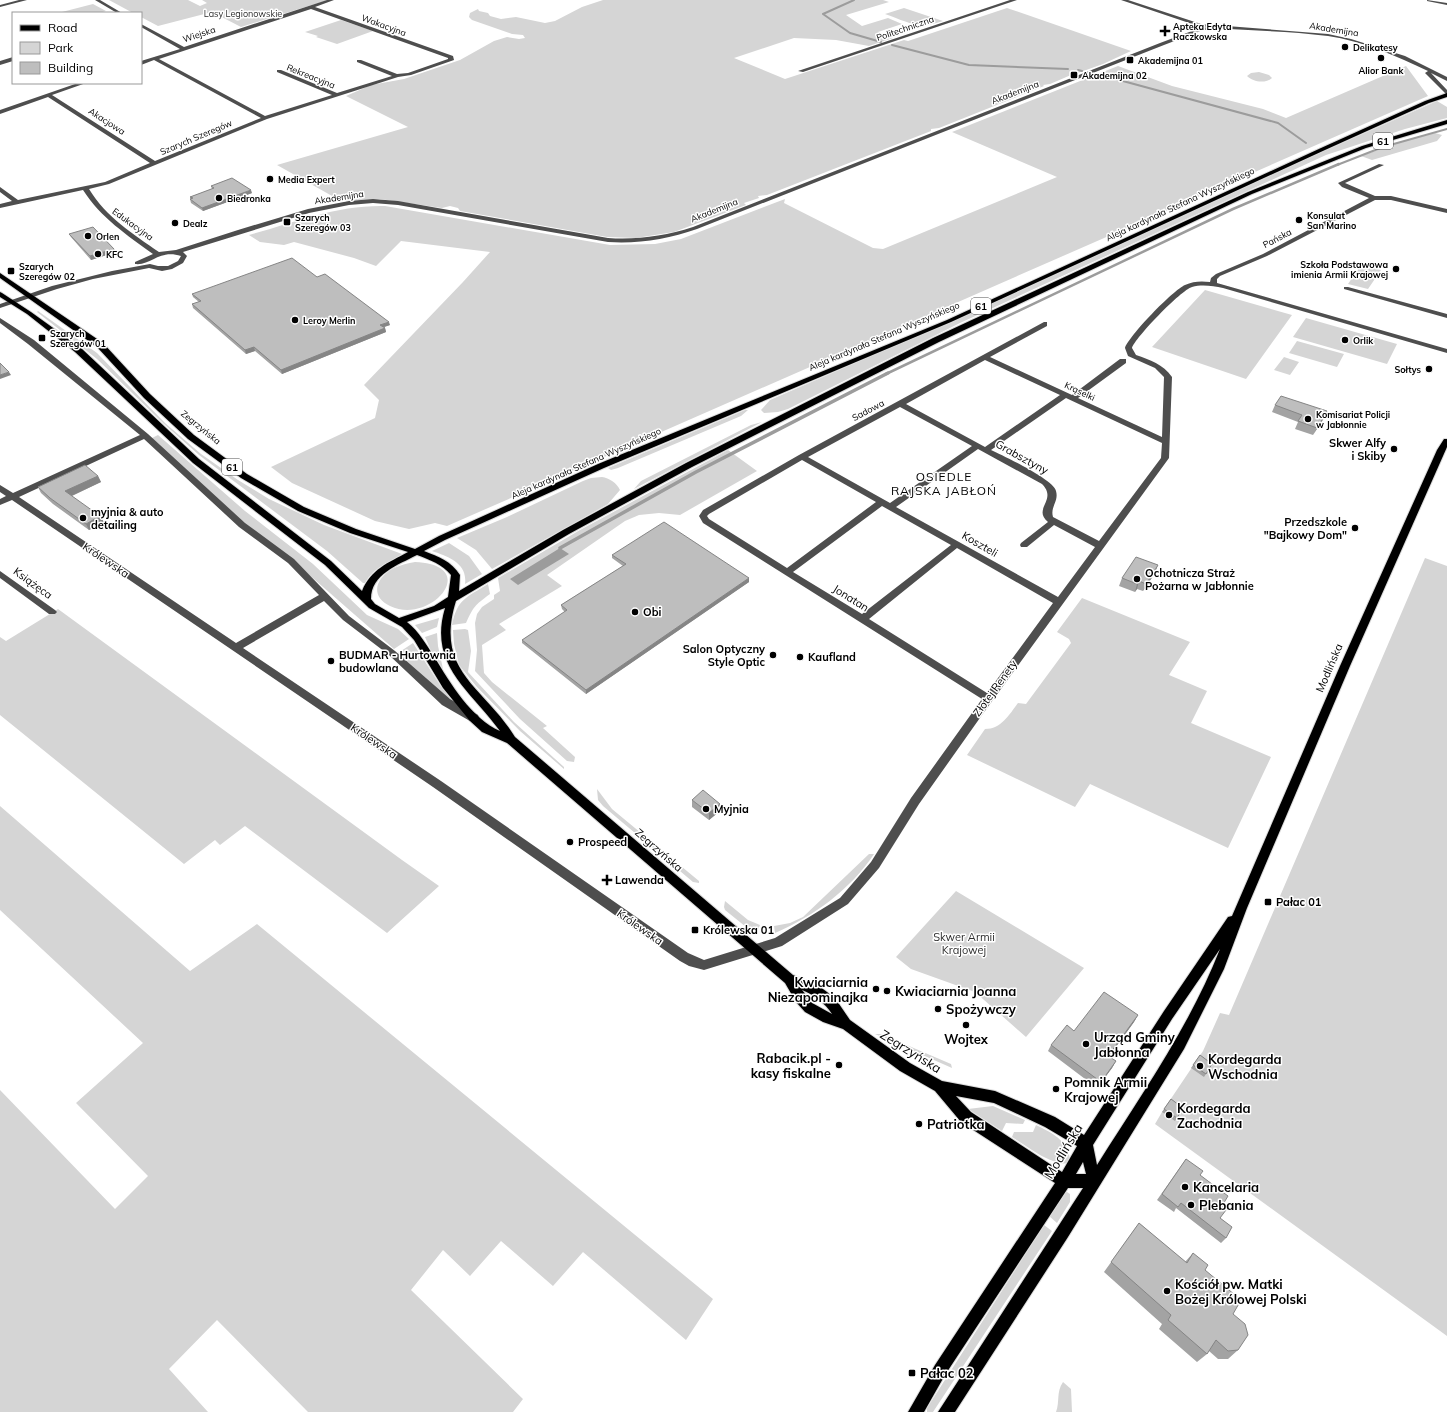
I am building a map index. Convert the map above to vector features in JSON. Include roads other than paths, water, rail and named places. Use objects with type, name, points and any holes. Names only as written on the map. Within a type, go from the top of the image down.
[{"type":"main road","name":"Aleja kardynała Stefana Wyszyńskiego","points":[[415,552],[601,466],[949,321],[1447,94]]},
{"type":"main road","name":"Aleja kardynała Stefana Wyszyńskiego","points":[[453,598],[566,532],[689,465],[936,340],[1257,190],[1364,147],[1447,122]]},
{"type":"main road","name":"Zegrzyńska","points":[[0,275],[100,345],[147,396],[191,437],[244,476],[301,509],[353,531],[415,552]]},
{"type":"main road","name":"61","points":[[0,294],[12,301],[78,350],[196,461],[328,563],[366,599]]},
{"type":"main road","name":"Modlińska","points":[[946,1412],[1060,1237],[1180,1045],[1218,969],[1241,908],[1345,666],[1441,450],[1447,441]]},
{"type":"main road","points":[[399,621],[376,608],[366,599],[367,592],[375,577],[388,566],[415,552],[437,559],[449,566],[454,571],[456,581],[453,598]]},
{"type":"main road","name":"Zegrzyńska","points":[[453,598],[446,621],[449,659],[464,683],[496,719],[511,740],[789,979],[815,990],[831,1002],[846,1024]]},
{"type":"main road","name":"61","points":[[399,621],[426,613],[453,598]]},
{"type":"main road","name":"Zegrzyńska","points":[[399,621],[413,633],[446,685],[474,718],[486,729],[511,740]]},
{"type":"main road","name":"Modlińska","points":[[916,1412],[944,1364],[1064,1181],[1168,1015],[1241,908]]},
{"type":"main road","name":"Zegrzyńska","points":[[789,979],[800,998],[821,1016],[846,1024],[905,1068],[940,1087],[995,1097],[1050,1122],[1086,1144]]},
{"type":"main road","name":"Zegrzyńska","points":[[940,1087],[966,1117],[1064,1181]]},
{"type":"main road","points":[[1064,1181],[1094,1181],[1086,1144]]},
{"type":"street","points":[[0,6],[25,0]]},
{"type":"street","points":[[97,0],[118,12]]},
{"type":"street","name":"Wiejska","points":[[142,63],[332,0]]},
{"type":"street","name":"Politechniczna","points":[[801,71],[1015,0]]},
{"type":"street","points":[[1123,0],[1201,27]]},
{"type":"street","points":[[1429,0],[1447,4]]},
{"type":"street","name":"Wakacyjna","points":[[311,7],[440,54],[451,56]]},
{"type":"street","points":[[142,26],[184,49]]},
{"type":"street","name":"Akademijna","points":[[158,254],[177,252],[240,231],[308,211],[349,203],[373,201],[398,203],[608,240],[642,240],[670,236],[690,230],[1201,27],[1211,29],[1213,27],[1341,37],[1410,60],[1447,80]]},
{"type":"street","name":"Szarych Szeregów","points":[[0,206],[107,183],[265,118],[451,60],[451,56]]},
{"type":"street","points":[[0,63],[12,59]]},
{"type":"street","points":[[155,59],[265,118]]},
{"type":"street","points":[[359,61],[397,76]]},
{"type":"street","name":"Akademijna","points":[[1423,68],[1447,94]]},
{"type":"street","name":"Rekreacyjna","points":[[279,71],[337,95]]},
{"type":"street","points":[[0,112],[80,84]]},
{"type":"street","name":"Akacjowa","points":[[48,95],[155,164]]},
{"type":"street","name":"Pańska","points":[[1381,165],[1341,183],[1344,186],[1374,198],[1396,199],[1447,211]]},
{"type":"street","name":"Edukacyjna","points":[[85,188],[90,197],[108,218],[158,254]]},
{"type":"street","points":[[0,189],[17,202]]},
{"type":"street","name":"Pańska","points":[[1213,284],[1214,278],[1218,275],[1264,255],[1374,198]]},
{"type":"street","name":"Akademijna","points":[[149,263],[158,268],[171,267],[181,262],[184,256],[209,242]]},
{"type":"street","points":[[177,252],[184,256]]},
{"type":"street","points":[[0,306],[12,301],[149,263],[158,254]]},
{"type":"street","points":[[1213,284],[1447,351]]},
{"type":"street","name":"Złotej Renety","points":[[755,950],[778,942],[844,902],[875,865],[915,801],[988,698],[1165,458],[1168,380],[1166,374],[1160,368],[1130,354],[1128,346],[1182,290],[1194,285],[1213,284]]},
{"type":"street","points":[[1346,288],[1447,316]]},
{"type":"street","points":[[0,320],[31,342],[72,375],[145,436],[242,525],[291,561],[346,618],[392,653],[446,702],[474,718]]},
{"type":"street","name":"Sadowa","points":[[703,516],[706,512],[802,456],[900,404],[1044,324]]},
{"type":"street","name":"Krąselki","points":[[985,357],[1166,442]]},
{"type":"street","points":[[986,450],[1123,361]]},
{"type":"street","name":"Grabsztyny","points":[[900,404],[1045,482],[1052,489],[1053,497],[1047,513],[1049,519],[1053,522]]},
{"type":"street","points":[[0,502],[145,436]]},
{"type":"street","points":[[788,572],[886,504],[978,446]]},
{"type":"street","name":"Koszteli","points":[[802,456],[1059,602]]},
{"type":"street","name":"Królewska","points":[[0,488],[437,784],[684,957],[693,962],[704,965],[755,950]]},
{"type":"street","name":"Jonatan","points":[[703,516],[706,521],[988,698]]},
{"type":"street","points":[[1024,545],[1053,522],[1101,546]]},
{"type":"street","points":[[862,619],[957,544]]},
{"type":"street","name":"Książęca","points":[[0,574],[52,612]]},
{"type":"street","points":[[236,648],[325,596]]},
{"type":"waterway","points":[[854,0],[823,14],[850,33],[881,42]]},
{"type":"waterway","points":[[892,45],[969,65],[1068,69]]},
{"type":"waterway","points":[[1078,70],[1082,71]]},
{"type":"waterway","points":[[1097,74],[1278,123],[1306,143]]},
{"type":"waterway","points":[[1337,165],[1383,147],[1447,129]]},
{"type":"waterway","points":[[887,374],[1233,209],[1339,164]]},
{"type":"waterway","points":[[560,548],[696,472],[887,374]]},
{"type":"place","name":"Apteka Edyta Raczkowska","points":[[1165,31]]},
{"type":"place","name":"Delikatesy","points":[[1345,47]]},
{"type":"place","name":"Alior Bank","points":[[1381,58]]},
{"type":"place","name":"Akademijna 01","points":[[1130,60]]},
{"type":"place","name":"Akademijna 02","points":[[1074,75]]},
{"type":"place","name":"Media Expert","points":[[270,179]]},
{"type":"place","name":"Biedronka","points":[[219,198]]},
{"type":"place","name":"Konsulat San Marino","points":[[1299,220]]},
{"type":"place","name":"Szarych Szeregów 03","points":[[287,222]]},
{"type":"place","name":"Dealz","points":[[175,223]]},
{"type":"place","name":"Orlen","points":[[88,236]]},
{"type":"place","name":"KFC","points":[[98,254]]},
{"type":"place","name":"Szkoła Podstawowa imienia Armii Krajowej","points":[[1396,269]]},
{"type":"place","name":"Szarych Szeregów 02","points":[[11,271]]},
{"type":"place","name":"Leroy Merlin","points":[[295,320]]},
{"type":"place","name":"Szarych Szeregów 01","points":[[42,338]]},
{"type":"place","name":"Orlik","points":[[1345,340]]},
{"type":"place","name":"Sołtys","points":[[1429,369]]},
{"type":"place","name":"Komisariat Policji w Jabłonnie","points":[[1308,419]]},
{"type":"place","name":"Skwer Alfy i Skiby","points":[[1394,449]]},
{"type":"place","name":"myjnia & auto detailing","points":[[83,518]]},
{"type":"place","name":"Przedszkole \"Bajkowy Dom\"","points":[[1355,528]]},
{"type":"place","name":"Ochotnicza Straż Pożarna w Jabłonnie","points":[[1137,579]]},
{"type":"place","name":"Obi","points":[[635,612]]},
{"type":"place","name":"Salon Optyczny Style Optic","points":[[773,655]]},
{"type":"place","name":"Kaufland","points":[[800,657]]},
{"type":"place","name":"BUDMAR - Hurtownia budowlana","points":[[331,661]]},
{"type":"place","name":"Myjnia","points":[[706,809]]},
{"type":"place","name":"Prospeed","points":[[570,842]]},
{"type":"place","name":"Lawenda","points":[[607,880]]},
{"type":"place","name":"Pałac 01","points":[[1268,902]]},
{"type":"place","name":"Królewska 01","points":[[695,930]]},
{"type":"place","name":"Kwiaciarnia Niezapominajka","points":[[876,989]]},
{"type":"place","name":"Kwiaciarnia Joanna","points":[[887,991]]},
{"type":"place","name":"Spożywczy","points":[[938,1009]]},
{"type":"place","name":"Wojtex","points":[[966,1025]]},
{"type":"place","name":"Urząd Gminy Jabłonna","points":[[1086,1044]]},
{"type":"place","name":"Rabacik.pl - kasy fiskalne","points":[[839,1065]]},
{"type":"place","name":"Kordegarda Wschodnia","points":[[1200,1066]]},
{"type":"place","name":"Pomnik Armii Krajowej","points":[[1056,1089]]},
{"type":"place","name":"Kordegarda Zachodnia","points":[[1169,1115]]},
{"type":"place","name":"Patriotka","points":[[919,1124]]},
{"type":"place","name":"Kancelaria","points":[[1185,1187]]},
{"type":"place","name":"Plebania","points":[[1191,1205]]},
{"type":"place","name":"Kościół pw. Matki Bożej Królowej Polski","points":[[1167,1291]]},
{"type":"place","name":"Pałac 02","points":[[912,1373]]},
{"type":"district","name":"OSIEDLE RAJSKA JABŁOŃ","points":[[944,483]]},
{"type":"park label","name":"Lasy Legionowskie","points":[[243,13]]},
{"type":"park label","name":"Skwer Armii Krajowej","points":[[964,943]]}]
